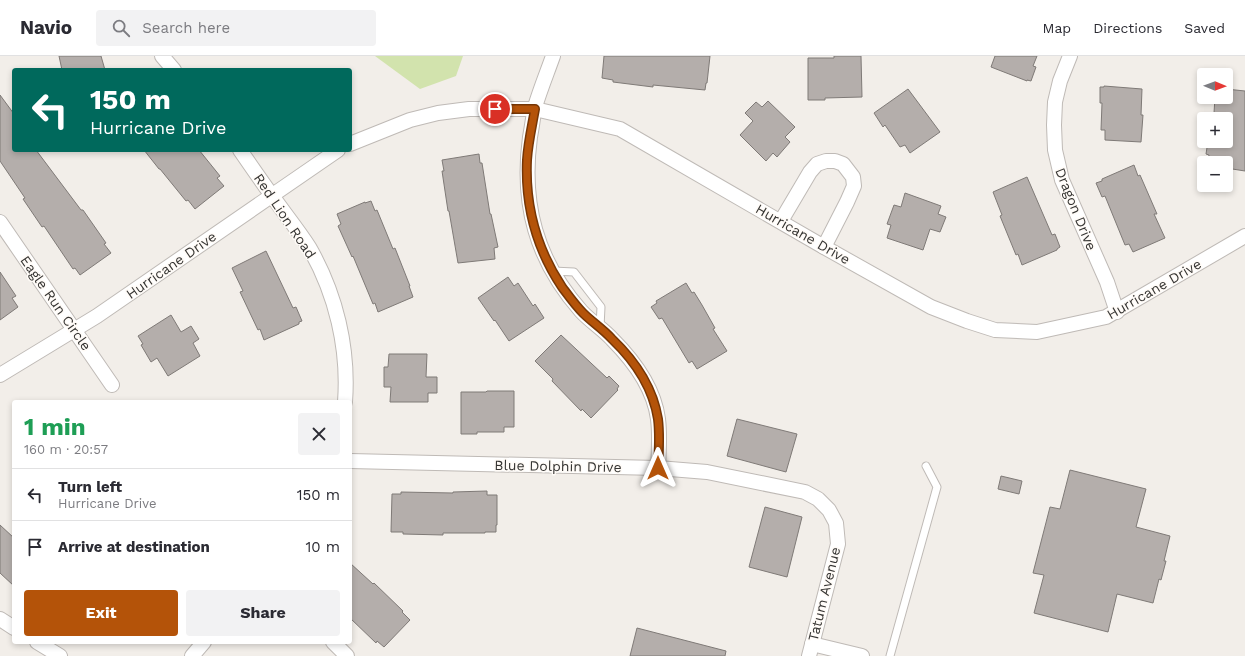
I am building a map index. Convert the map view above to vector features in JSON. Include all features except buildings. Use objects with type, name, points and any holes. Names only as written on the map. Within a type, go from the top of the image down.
[{"type":"street","points":[[162,56],[172,68]]},
{"type":"street","points":[[553,56],[543,81],[535,109],[527,159],[527,183],[530,210],[536,235],[546,259],[562,287],[582,312],[612,338],[630,358],[644,379],[653,400],[658,418],[658,468]]},
{"type":"street","name":"Dragon Drive","points":[[1070,56],[1060,81],[1056,102],[1054,125],[1055,150],[1062,180],[1106,282],[1117,312]]},
{"type":"street","name":"Hurricane Drive","points":[[352,143],[410,120],[438,113],[469,109],[535,109],[620,129],[931,307],[995,330],[1037,332],[1106,317],[1117,312],[1245,236]]},
{"type":"street","name":"Red Lion Road","points":[[241,152],[308,247],[327,282],[338,316],[343,346],[346,386],[345,400]]},
{"type":"street","name":"Hurricane Drive","points":[[0,375],[75,331],[335,152]]},
{"type":"street","points":[[781,221],[810,172],[817,164],[826,161],[835,161],[843,164],[853,177],[854,186],[824,247]]},
{"type":"street","name":"Eagle Run Circle","points":[[0,222],[112,385]]},
{"type":"street","name":"Blue Dolphin Drive","points":[[352,461],[658,468],[707,472],[805,492],[818,499],[829,510]]},
{"type":"street","name":"Tatum Avenue","points":[[810,650],[838,544],[836,523],[829,510]]},
{"type":"street","points":[[0,619],[12,627]]},
{"type":"street","points":[[40,644],[60,656]]},
{"type":"street","points":[[192,656],[202,644]]},
{"type":"street","points":[[335,644],[346,656]]},
{"type":"street","points":[[810,650],[862,656]]},
{"type":"lane","points":[[890,656],[937,487],[926,466]]},
{"type":"green space","points":[[375,56],[463,56],[456,76],[420,89]]},
{"type":"route","points":[[495,109],[535,109],[527,159],[527,183],[530,210],[536,235],[546,259],[562,287],[582,312],[612,338],[630,358],[644,379],[653,400],[658,418],[658,468]]}]
